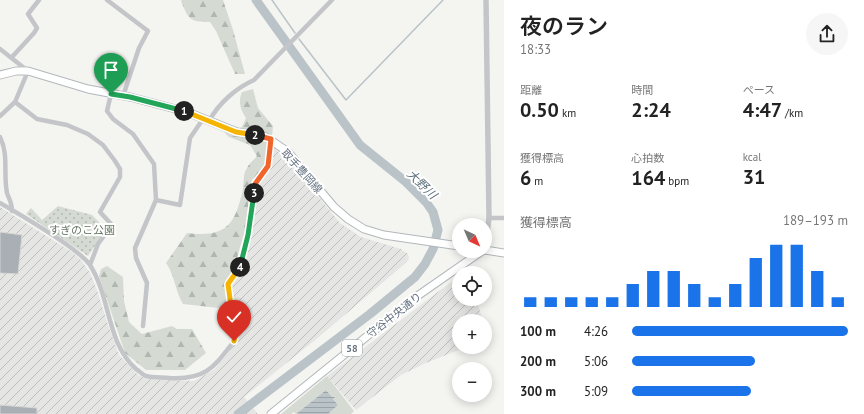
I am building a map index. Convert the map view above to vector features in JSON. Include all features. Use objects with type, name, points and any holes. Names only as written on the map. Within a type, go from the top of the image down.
[{"type":"main road","name":"取手豊岡線","points":[[0,75],[16,71],[28,71],[88,89],[187,112],[236,132],[271,139],[288,152],[334,207],[348,219],[364,228],[384,235],[452,245]]},
{"type":"main road","points":[[492,251],[504,253]]},
{"type":"main road","name":"守谷中央通り","points":[[271,414],[413,299],[472,258]]},
{"type":"street","points":[[12,57],[37,28],[28,14],[39,0]]},
{"type":"street","points":[[107,0],[148,32],[139,48],[123,96]]},
{"type":"street","points":[[156,200],[180,205],[190,138],[241,86],[254,80],[332,0]]},
{"type":"street","points":[[486,0],[489,218]]},
{"type":"street","points":[[0,48],[28,71],[15,102],[0,116]]},
{"type":"street","points":[[111,94],[107,112],[113,119],[132,134],[154,164],[156,200],[135,248],[136,258],[147,283],[143,326]]},
{"type":"street","points":[[15,102],[38,119],[67,125],[88,134],[103,145],[120,169],[116,185],[100,212],[112,225],[98,244],[90,265]]},
{"type":"street","points":[[0,136],[6,154],[7,193],[12,205],[12,210]]},
{"type":"street","points":[[0,203],[69,247],[90,265],[99,286],[122,354],[141,372],[148,376],[194,378],[214,366],[235,336],[228,284],[242,263],[255,184],[268,166],[271,139]]},
{"type":"street","points":[[492,218],[504,218]]},
{"type":"shaded area","points":[[273,147],[289,161],[340,223],[361,237],[401,249],[408,254],[409,258],[407,262],[314,341],[244,397],[258,414],[0,414],[0,207],[72,252],[81,260],[90,273],[97,290],[119,355],[138,375],[146,379],[194,381],[215,369],[237,341],[231,284],[245,264],[258,185],[269,172]]},
{"type":"shaded area","points":[[452,281],[452,306],[478,306],[481,314],[452,314],[452,353],[401,375],[356,410],[327,376]]},
{"type":"shaded area","points":[[326,390],[332,397],[335,397],[333,399],[338,405],[328,414],[296,414]]},
{"type":"green space","points":[[181,0],[223,0],[245,74],[235,74],[216,31],[210,22],[193,20],[190,18]]},
{"type":"green space","points":[[253,89],[258,108],[273,126],[271,147],[263,169],[252,180],[245,230],[230,282],[228,309],[183,304],[166,263],[187,233],[200,234],[220,231],[227,226],[236,212],[243,189],[245,172],[257,156],[250,145],[229,137],[224,132],[242,127],[246,118],[240,105],[242,92]]},
{"type":"green space","name":"すぎのこ公園","points":[[58,206],[92,215],[106,229],[88,256],[26,214],[31,208],[42,220]]},
{"type":"green space","points":[[107,266],[123,277],[124,301],[129,322],[142,334],[172,326],[177,329],[192,329],[206,353],[185,370],[146,370],[125,353],[99,276],[101,269]]},
{"type":"green space","points":[[327,376],[354,411],[351,414],[328,414],[338,405],[333,399],[334,397],[332,397],[326,390],[296,414],[294,412],[291,414],[281,414]]},
{"type":"building","points":[[0,232],[22,235],[18,274],[0,273]]},
{"type":"building","points":[[0,405],[37,408],[37,414],[0,414]]},
{"type":"waterway","name":"大野川","points":[[238,414],[370,314],[415,277],[425,264],[433,249],[438,230],[433,212],[426,202],[406,182],[360,145],[256,0]]},
{"type":"waterway","points":[[272,0],[295,33]]},
{"type":"waterway","points":[[299,39],[346,100],[443,0]]},
{"type":"route","points":[[111,94],[130,97],[187,112],[236,132],[271,139],[268,166],[266,171],[255,184],[248,235],[242,263],[228,284],[235,336],[234,341]]}]
